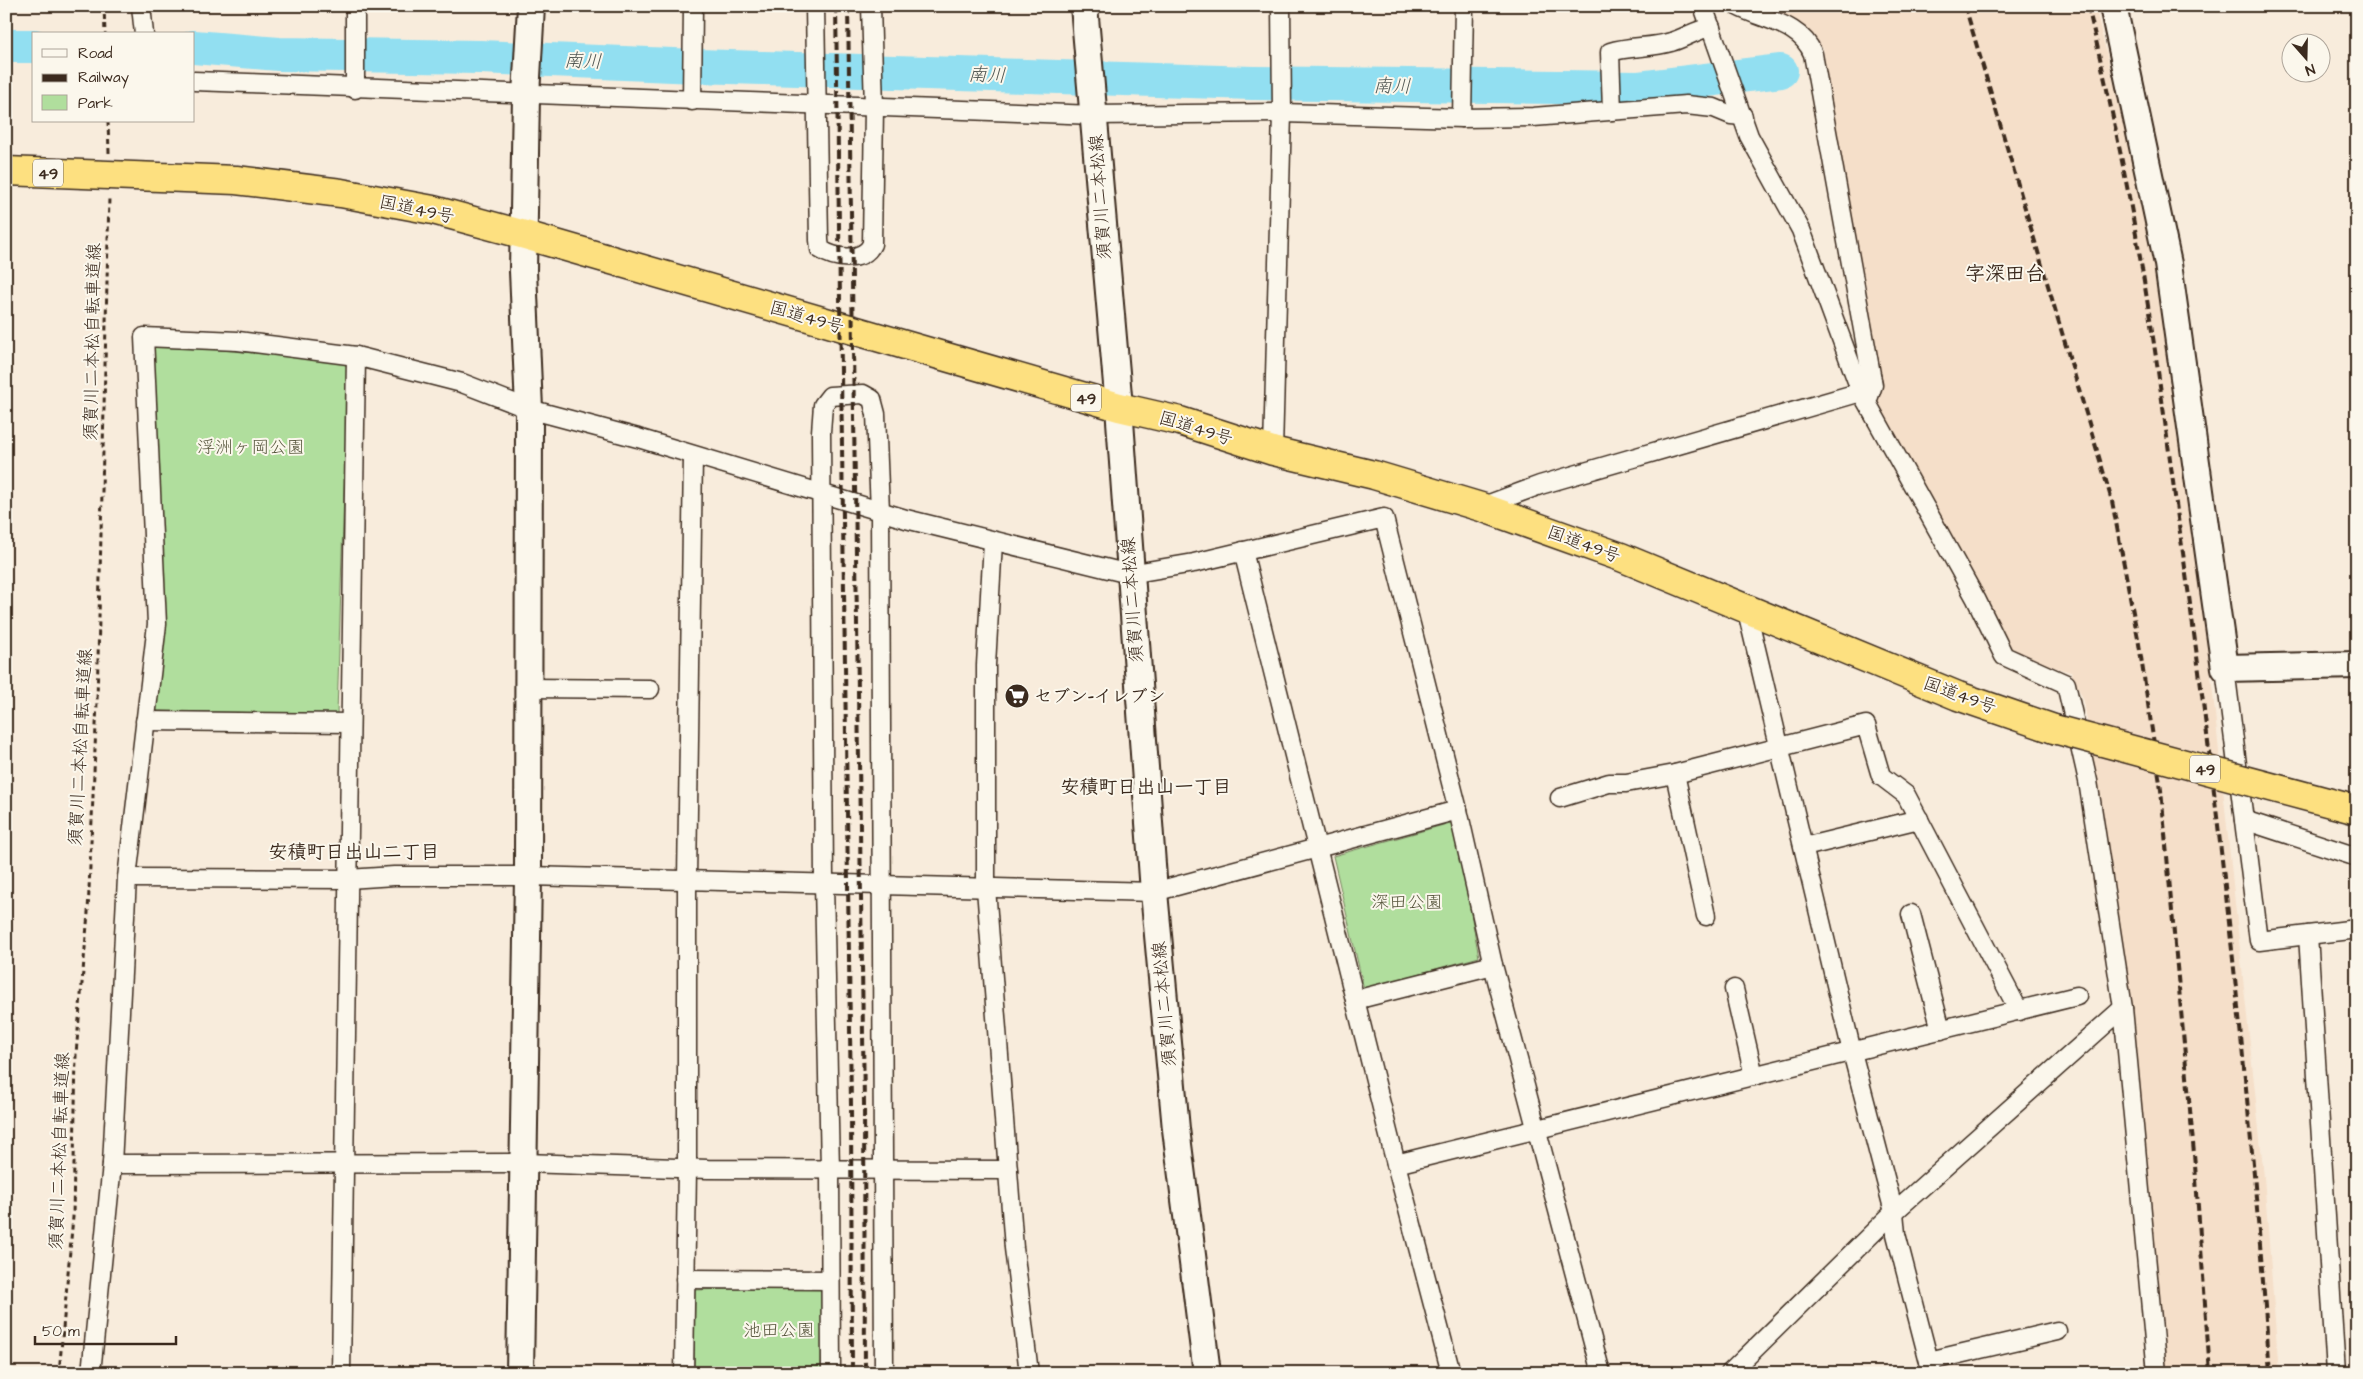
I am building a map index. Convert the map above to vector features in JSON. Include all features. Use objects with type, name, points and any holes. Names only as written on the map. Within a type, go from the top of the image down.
[{"type":"highway","name":"国道49号","points":[[6,171],[236,180],[341,193],[433,210],[525,235],[1119,407],[1180,421],[1273,451],[1374,475],[1482,507],[1621,557],[1958,696],[2054,728],[2357,810]]},
{"type":"street","points":[[141,6],[144,32]]},
{"type":"street","points":[[355,6],[355,83]]},
{"type":"street","points":[[520,1373],[528,876],[529,409],[523,272],[526,91],[531,6]]},
{"type":"street","points":[[692,96],[693,6]]},
{"type":"street","points":[[815,6],[820,249],[829,255],[851,257],[861,256],[869,252],[872,244],[874,102],[871,6]]},
{"type":"street","name":"須賀川二本松線","points":[[1084,6],[1119,407],[1154,892],[1176,1129],[1207,1373]]},
{"type":"street","points":[[1273,451],[1281,109],[1281,6]]},
{"type":"street","points":[[1463,113],[1464,6]]},
{"type":"street","points":[[1703,6],[1749,136],[1801,230],[1864,397],[1976,598],[2004,656],[2066,684],[2088,781],[2122,1008],[2157,1373]]},
{"type":"street","points":[[1482,507],[1540,485],[1864,397],[1873,385],[1813,54],[1809,43],[1790,28],[1737,6]]},
{"type":"street","points":[[2113,6],[2168,264],[2225,668],[2259,941],[2357,929]]},
{"type":"street","points":[[1613,104],[1610,52],[1623,48],[1671,42],[1695,30],[1711,27]]},
{"type":"street","points":[[195,81],[355,83],[526,91],[1094,109],[1281,109],[1463,113],[1533,117],[1613,104],[1686,105],[1714,108],[1731,115],[1743,116]]},
{"type":"street","points":[[92,1373],[112,1164],[127,878],[156,624],[144,337],[238,341],[356,356],[462,383],[529,409],[630,435],[692,456],[822,492],[880,511],[993,542],[1130,574],[1149,572],[1384,518],[1458,810],[1494,965],[1601,1373]]},
{"type":"street","points":[[341,1373],[356,356]]},
{"type":"street","points":[[830,1373],[830,1170],[824,883],[823,405],[830,396],[863,394],[872,399],[876,414],[880,511],[881,1171],[884,1373]]},
{"type":"street","points":[[684,1373],[692,456]]},
{"type":"street","points":[[993,542],[986,665],[986,888],[1014,1248],[1029,1373]]},
{"type":"street","points":[[1243,551],[1396,1164],[1451,1373]]},
{"type":"street","points":[[1746,607],[1852,1052],[1894,1212],[1896,1234],[1931,1367],[2056,1331]]},
{"type":"street","points":[[2225,668],[2357,665]]},
{"type":"street","points":[[528,688],[650,689]]},
{"type":"street","points":[[145,721],[350,723]]},
{"type":"street","points":[[1560,798],[1609,783],[1626,783],[1675,774],[1780,745],[1866,725],[1882,776],[1906,795],[2019,1011]]},
{"type":"street","points":[[1675,774],[1706,916]]},
{"type":"street","points":[[127,878],[348,879],[394,876],[528,876],[1154,892],[1458,810]]},
{"type":"street","points":[[1804,847],[1919,818]]},
{"type":"street","points":[[2244,820],[2357,857]]},
{"type":"street","points":[[1911,914],[1941,1030]]},
{"type":"street","points":[[2308,936],[2336,1373]]},
{"type":"street","points":[[1355,1000],[1494,965]]},
{"type":"street","points":[[1734,988],[1754,1076]]},
{"type":"street","points":[[1396,1164],[2077,996]]},
{"type":"street","points":[[1730,1373],[1894,1212],[2122,1008]]},
{"type":"street","points":[[112,1164],[524,1163],[881,1171],[1008,1170]]},
{"type":"street","points":[[685,1279],[830,1280]]},
{"type":"path","points":[[104,6],[105,32]]},
{"type":"path","name":"須賀川二本松自転車道線","points":[[59,1373],[73,1217],[76,1054],[88,913],[97,702],[100,175],[108,122]]},
{"type":"shaded area","points":[[1754,6],[2095,6],[2134,166],[2158,282],[2210,666],[2264,1177],[2279,1373],[2166,1373],[2126,981],[2084,701],[2071,672],[2008,654],[1879,409],[1823,48]]},
{"type":"green space","name":"浮洲ヶ岡公園","points":[[152,344],[348,361],[337,714],[155,711]]},
{"type":"green space","name":"深田公園","points":[[1454,822],[1479,957],[1364,989],[1333,856]]},
{"type":"green space","name":"池田公園","points":[[822,1286],[821,1373],[694,1373],[695,1290]]},
{"type":"waterway","name":"南川","points":[[6,46],[32,46]]},
{"type":"waterway","name":"南川","points":[[195,47],[279,54],[480,57],[697,66],[1253,83],[1639,88],[1781,71]]},
{"type":"railway","points":[[836,6],[851,1104],[852,1373]]},
{"type":"railway","points":[[848,6],[864,1103],[865,1373]]},
{"type":"railway","points":[[1965,6],[2112,501],[2139,644],[2161,790],[2195,1165],[2210,1373]]},
{"type":"railway","points":[[2088,6],[2122,159],[2143,273],[2197,655],[2222,859],[2244,1064],[2270,1373]]},
{"type":"place","name":"セブン-イレブン","points":[[1017,696]]},
{"type":"district","name":"字深田台","points":[[2005,273]]},
{"type":"district","name":"安積町日出山一丁目","points":[[1146,786]]},
{"type":"district","name":"安積町日出山二丁目","points":[[354,851]]}]
